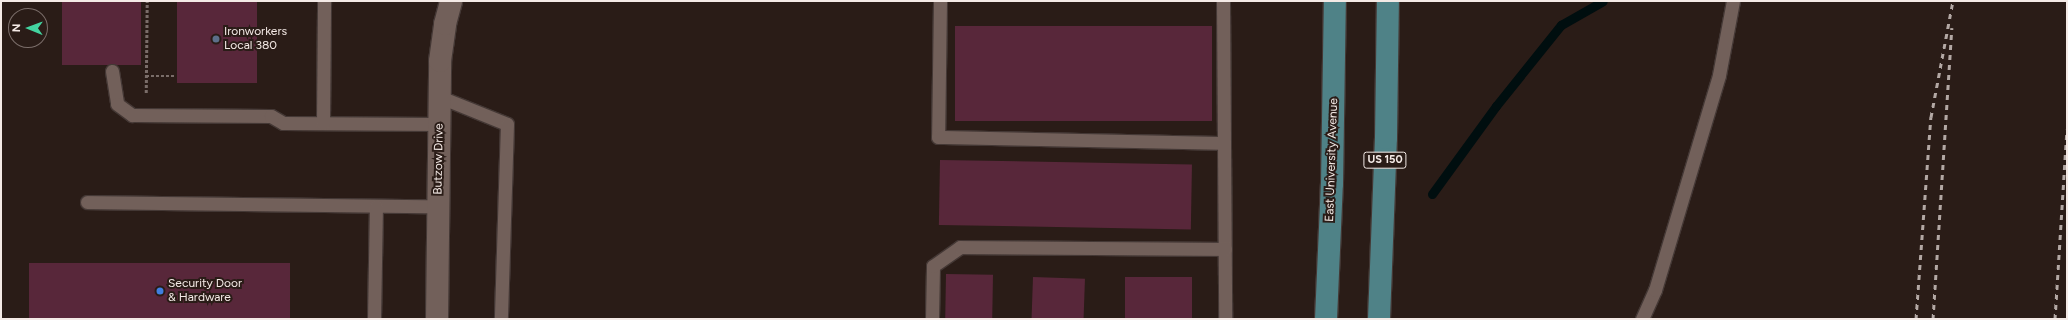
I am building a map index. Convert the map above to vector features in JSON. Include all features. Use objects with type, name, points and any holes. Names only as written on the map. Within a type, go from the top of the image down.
[{"type":"main road","name":"East University Avenue","points":[[1326,319],[1332,176],[1335,1]]},
{"type":"main road","name":"US 150","points":[[1379,319],[1386,138],[1388,1]]},
{"type":"street","name":"Butzow Drive","points":[[437,319],[440,97],[443,39],[451,1]]},
{"type":"lane","points":[[323,123],[324,1]]},
{"type":"lane","points":[[940,1],[938,137],[1224,143]]},
{"type":"lane","points":[[1223,1],[1225,319]]},
{"type":"lane","points":[[1642,319],[1655,290],[1719,75],[1732,1]]},
{"type":"lane","points":[[112,71],[117,104],[132,115],[271,116],[283,123],[440,124]]},
{"type":"lane","points":[[440,97],[507,124],[502,319]]},
{"type":"lane","points":[[87,202],[439,206]]},
{"type":"lane","points":[[374,319],[376,206]]},
{"type":"lane","points":[[932,319],[933,266],[960,247],[1225,250]]},
{"type":"path","points":[[146,116],[147,1]]},
{"type":"path","points":[[146,76],[176,76]]},
{"type":"building","points":[[62,1],[141,1],[141,65],[62,65]]},
{"type":"building","name":"Ironworkers Local 380","points":[[177,1],[257,1],[257,83],[177,83]]},
{"type":"building","points":[[955,26],[1212,26],[1212,121],[955,121]]},
{"type":"building","points":[[940,160],[1192,164],[1191,229],[939,225]]},
{"type":"building","name":"Security Door & Hardware","points":[[29,263],[290,263],[290,319],[29,319]]},
{"type":"building","points":[[946,274],[993,275],[992,319],[945,319]]},
{"type":"building","points":[[1033,277],[1085,279],[1084,319],[1032,319]]},
{"type":"building","points":[[1125,277],[1192,277],[1192,319],[1125,319]]},
{"type":"waterway","points":[[1432,194],[1496,106],[1561,25],[1603,1]]},
{"type":"railway","points":[[1916,319],[1931,117],[1953,1]]},
{"type":"railway","points":[[1933,319],[1952,28]]},
{"type":"railway","points":[[2055,319],[2067,129]]},
{"type":"place","name":"Ironworkers Local 380","points":[[216,39]]},
{"type":"place","name":"Security Door & Hardware","points":[[160,291]]}]
